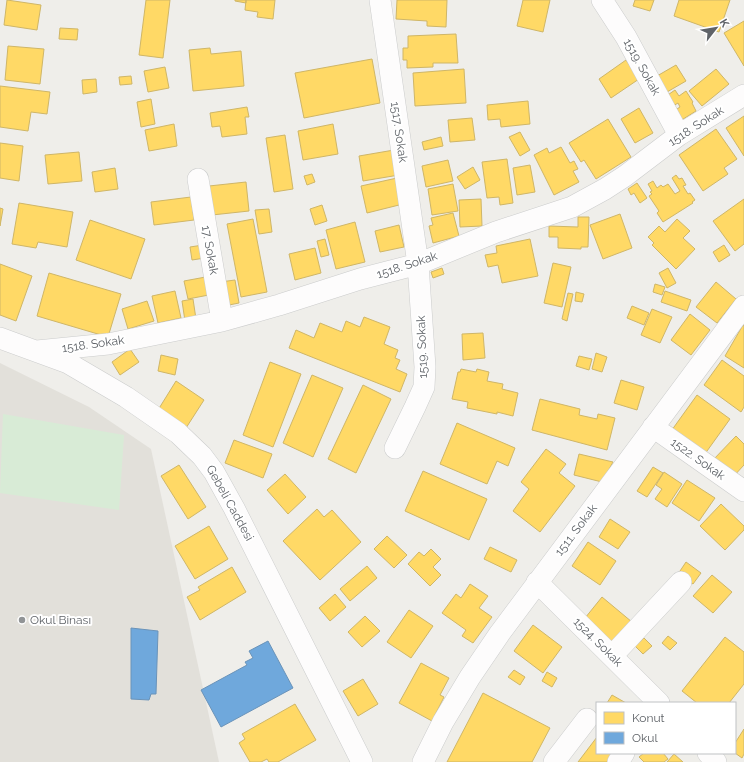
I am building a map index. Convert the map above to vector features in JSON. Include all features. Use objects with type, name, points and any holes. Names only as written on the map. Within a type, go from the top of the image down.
[{"type":"street","name":"1517. Sokak","points":[[380,0],[418,264]]},
{"type":"street","name":"1519. Sokak","points":[[602,0],[626,37],[679,135]]},
{"type":"street","name":"1518. Sokak","points":[[36,350],[108,344],[222,321],[279,306],[360,280],[418,264],[490,234],[572,207],[606,189],[679,135],[744,95]]},
{"type":"street","name":"17. Sokak","points":[[198,179],[222,321]]},
{"type":"street","name":"1519. Sokak","points":[[395,448],[416,407],[424,387],[425,367],[418,264]]},
{"type":"street","name":"1511. Sokak","points":[[423,762],[443,722],[470,677],[500,633],[744,306]]},
{"type":"street","name":"Gebeli Caddesi","points":[[0,338],[68,363],[126,397],[178,434],[202,456],[214,472],[234,508],[362,762]]},
{"type":"street","name":"1522. Sokak","points":[[653,427],[744,491]]},
{"type":"street","name":"1524. Sokak","points":[[538,582],[612,656],[652,700]]},
{"type":"street","points":[[612,656],[681,582]]},
{"type":"street","points":[[554,762],[587,719]]},
{"type":"street","points":[[709,754],[716,762]]},
{"type":"shaded area","points":[[0,363],[89,407],[151,449],[219,762],[0,762]]},
{"type":"green space","points":[[3,414],[124,435],[119,510],[0,493]]},
{"type":"building: Konut","points":[[7,0],[41,5],[37,30],[4,25]]},
{"type":"building: Konut","points":[[146,0],[170,0],[163,58],[139,55]]},
{"type":"building: Konut","points":[[246,0],[246,3],[235,1]]},
{"type":"building: Konut","points":[[246,0],[275,0],[273,19],[257,17],[258,12],[245,10]]},
{"type":"building: Konut","points":[[397,0],[447,0],[446,27],[427,26],[427,21],[396,19]]},
{"type":"building: Konut","points":[[523,0],[550,0],[543,32],[517,26]]},
{"type":"building: Konut","points":[[635,0],[654,0],[650,11],[633,6]]},
{"type":"building: Konut","points":[[679,0],[730,0],[719,32],[674,16]]},
{"type":"building: Konut","points":[[744,21],[744,66],[724,33]]},
{"type":"building: Konut","points":[[60,28],[78,29],[77,40],[59,39]]},
{"type":"building: Konut","points":[[456,34],[458,63],[433,63],[433,67],[407,68],[407,60],[403,60],[403,48],[408,48],[408,36]]},
{"type":"building: Konut","points":[[8,46],[44,49],[40,84],[5,80]]},
{"type":"building: Konut","points":[[210,48],[211,54],[241,51],[244,86],[193,91],[189,50]]},
{"type":"building: Konut","points":[[372,59],[380,103],[304,118],[295,73]]},
{"type":"building: Konut","points":[[626,60],[639,79],[611,98],[599,79]]},
{"type":"building: Konut","points":[[676,65],[686,81],[667,92],[657,76]]},
{"type":"building: Konut","points":[[165,67],[169,88],[148,92],[144,71]]},
{"type":"building: Konut","points":[[464,69],[466,103],[415,106],[413,73]]},
{"type":"building: Konut","points":[[716,69],[729,84],[702,106],[689,91]]},
{"type":"building: Konut","points":[[131,76],[132,84],[120,85],[119,77]]},
{"type":"building: Konut","points":[[96,79],[97,92],[83,94],[82,80]]},
{"type":"building: Konut","points":[[0,86],[50,92],[47,114],[31,112],[28,131],[0,127]]},
{"type":"building: Konut","points":[[675,90],[679,96],[686,91],[693,102],[692,103],[696,111],[680,121],[674,111],[680,107],[678,103],[668,109],[662,99]]},
{"type":"building: Konut","points":[[151,99],[155,124],[141,127],[137,102]]},
{"type":"building: Konut","points":[[528,101],[530,124],[501,127],[500,119],[488,120],[487,105]]},
{"type":"building: Konut","points":[[247,107],[249,117],[245,117],[247,134],[222,137],[220,126],[212,127],[210,113]]},
{"type":"building: Konut","points":[[639,108],[653,133],[635,143],[621,119]]},
{"type":"building: Konut","points":[[744,116],[744,156],[726,128]]},
{"type":"building: Konut","points":[[472,118],[475,140],[450,142],[448,120]]},
{"type":"building: Konut","points":[[608,119],[631,157],[596,179],[584,160],[581,162],[569,143]]},
{"type":"building: Konut","points":[[174,124],[177,146],[149,151],[145,130]]},
{"type":"building: Konut","points":[[333,124],[338,154],[303,160],[298,131]]},
{"type":"building: Konut","points":[[716,129],[737,159],[724,168],[728,174],[703,191],[679,155]]},
{"type":"building: Konut","points":[[520,132],[530,150],[520,156],[509,137]]},
{"type":"building: Konut","points":[[285,135],[293,189],[274,192],[266,138]]},
{"type":"building: Konut","points":[[441,137],[443,146],[424,150],[422,142]]},
{"type":"building: Konut","points":[[0,143],[23,146],[19,181],[0,178]]},
{"type":"building: Konut","points":[[561,147],[570,163],[574,161],[578,169],[573,171],[579,182],[554,195],[534,155],[547,148],[549,153]]},
{"type":"building: Konut","points":[[394,150],[399,175],[363,181],[359,156]]},
{"type":"building: Konut","points":[[79,152],[82,181],[48,184],[45,155]]},
{"type":"building: Konut","points":[[507,159],[513,203],[500,205],[499,197],[487,198],[482,162]]},
{"type":"building: Konut","points":[[448,160],[453,181],[426,187],[422,166]]},
{"type":"building: Konut","points":[[530,165],[535,192],[517,195],[513,168]]},
{"type":"building: Konut","points":[[473,167],[480,180],[465,189],[457,177]]},
{"type":"building: Konut","points":[[115,168],[118,189],[95,192],[92,172]]},
{"type":"building: Konut","points":[[312,174],[315,182],[307,185],[304,176]]},
{"type":"building: Konut","points":[[676,175],[679,179],[682,178],[686,185],[683,186],[688,194],[690,193],[695,200],[692,202],[693,203],[663,222],[657,213],[659,211],[649,196],[652,194],[650,192],[652,191],[648,184],[653,181],[657,188],[661,185],[663,187],[668,184],[675,194],[680,191],[672,178]]},
{"type":"building: Konut","points":[[397,178],[403,204],[367,213],[361,186]]},
{"type":"building: Konut","points":[[246,182],[249,211],[212,215],[209,186]]},
{"type":"building: Konut","points":[[637,183],[647,198],[640,203],[634,193],[631,195],[628,189]]},
{"type":"building: Konut","points":[[453,184],[458,211],[432,215],[428,189]]},
{"type":"building: Konut","points":[[191,197],[194,220],[154,225],[151,202]]},
{"type":"building: Konut","points":[[481,199],[482,226],[460,227],[459,200]]},
{"type":"building: Konut","points":[[744,199],[744,244],[735,251],[713,221]]},
{"type":"building: Konut","points":[[19,203],[73,212],[67,247],[38,242],[36,248],[12,244]]},
{"type":"building: Konut","points":[[322,205],[327,221],[315,225],[310,209]]},
{"type":"building: Konut","points":[[0,208],[3,209],[0,226]]},
{"type":"building: Konut","points":[[269,209],[272,232],[259,234],[255,210]]},
{"type":"building: Konut","points":[[453,213],[459,236],[433,243],[429,226],[433,225],[431,218]]},
{"type":"building: Konut","points":[[620,214],[632,248],[603,259],[590,225]]},
{"type":"building: Konut","points":[[578,217],[589,217],[588,247],[581,247],[581,249],[558,248],[558,237],[549,237],[549,226],[578,227]]},
{"type":"building: Konut","points":[[253,219],[267,292],[241,297],[227,224]]},
{"type":"building: Konut","points":[[677,219],[690,231],[683,238],[695,249],[676,269],[652,245],[654,243],[648,237],[659,226],[665,232]]},
{"type":"building: Konut","points":[[90,220],[145,239],[131,279],[76,260]]},
{"type":"building: Konut","points":[[355,222],[365,262],[336,269],[326,230]]},
{"type":"building: Konut","points":[[399,225],[404,247],[380,252],[375,231]]},
{"type":"building: Konut","points":[[325,239],[329,255],[321,257],[317,241]]},
{"type":"building: Konut","points":[[530,239],[538,276],[502,283],[498,265],[488,267],[485,255],[497,253],[496,246]]},
{"type":"building: Konut","points":[[203,245],[205,258],[192,260],[190,247]]},
{"type":"building: Konut","points":[[724,245],[730,255],[719,262],[713,252]]},
{"type":"building: Konut","points":[[315,248],[321,273],[295,280],[289,254]]},
{"type":"building: Konut","points":[[553,263],[571,267],[562,307],[544,303]]},
{"type":"building: Konut","points":[[0,264],[32,276],[16,321],[0,315]]},
{"type":"building: Konut","points":[[442,268],[444,274],[433,278],[431,272]]},
{"type":"building: Konut","points":[[668,268],[676,283],[667,288],[659,273]]},
{"type":"building: Konut","points":[[49,273],[121,294],[108,337],[37,316]]},
{"type":"building: Konut","points":[[211,276],[214,294],[188,299],[184,281]]},
{"type":"building: Konut","points":[[235,280],[239,303],[224,306],[220,282]]},
{"type":"building: Konut","points":[[716,282],[736,299],[717,323],[696,307]]},
{"type":"building: Konut","points":[[655,284],[665,287],[662,295],[653,292]]},
{"type":"building: Konut","points":[[175,291],[181,318],[158,323],[152,296]]},
{"type":"building: Konut","points":[[665,291],[691,300],[687,311],[661,302]]},
{"type":"building: Konut","points":[[576,292],[584,294],[582,302],[575,301]]},
{"type":"building: Konut","points":[[568,293],[573,294],[567,321],[562,319]]},
{"type":"building: Konut","points":[[193,299],[196,319],[185,321],[182,301]]},
{"type":"building: Konut","points":[[147,301],[154,321],[128,329],[122,309]]},
{"type":"building: Konut","points":[[632,306],[649,313],[644,325],[627,318]]},
{"type":"building: Konut","points":[[652,309],[672,317],[660,343],[641,335]]},
{"type":"building: Konut","points":[[690,314],[710,330],[691,355],[671,340]]},
{"type":"building: Konut","points":[[364,317],[390,327],[384,344],[398,350],[395,358],[400,360],[396,369],[407,374],[400,392],[289,348],[296,330],[314,338],[320,323],[342,332],[346,321],[360,327]]},
{"type":"building: Konut","points":[[743,325],[744,326],[744,368],[725,356]]},
{"type":"building: Konut","points":[[483,333],[485,358],[463,360],[462,334]]},
{"type":"building: Konut","points":[[130,349],[139,362],[120,375],[112,362]]},
{"type":"building: Konut","points":[[596,353],[607,357],[602,372],[592,369]]},
{"type":"building: Konut","points":[[161,355],[178,359],[175,375],[158,371]]},
{"type":"building: Konut","points":[[579,356],[592,359],[589,370],[576,366]]},
{"type":"building: Konut","points":[[722,360],[744,376],[744,407],[741,412],[704,385]]},
{"type":"building: Konut","points":[[270,362],[301,374],[273,447],[243,435]]},
{"type":"building: Konut","points":[[461,369],[476,372],[477,369],[489,372],[487,381],[503,384],[502,389],[518,393],[513,416],[467,408],[468,402],[452,399],[458,372],[460,372]]},
{"type":"building: Konut","points":[[312,375],[343,388],[313,457],[283,443]]},
{"type":"building: Konut","points":[[621,380],[644,387],[637,410],[614,403]]},
{"type":"building: Konut","points":[[176,381],[204,400],[186,428],[158,410]]},
{"type":"building: Konut","points":[[363,385],[391,399],[356,473],[328,459]]},
{"type":"building: Konut","points":[[697,395],[730,419],[702,458],[669,434]]},
{"type":"building: Konut","points":[[540,399],[580,409],[579,415],[597,419],[598,414],[615,418],[607,450],[532,430]]},
{"type":"building: Konut","points":[[457,423],[515,448],[508,466],[497,461],[487,484],[440,464]]},
{"type":"building: Konut","points":[[736,436],[744,444],[744,465],[732,478],[713,460]]},
{"type":"building: Konut","points":[[234,440],[272,454],[263,478],[225,463]]},
{"type":"building: Konut","points":[[546,449],[566,464],[559,473],[575,486],[540,532],[513,511],[529,489],[521,482]]},
{"type":"building: Konut","points":[[579,454],[613,462],[602,482],[574,475]]},
{"type":"building: Konut","points":[[179,465],[206,507],[188,519],[161,476]]},
{"type":"building: Konut","points":[[653,467],[663,473],[647,497],[637,491]]},
{"type":"building: Konut","points":[[423,471],[487,499],[469,540],[405,511]]},
{"type":"building: Konut","points":[[664,472],[682,484],[667,507],[655,499],[662,489],[656,485]]},
{"type":"building: Konut","points":[[285,474],[306,497],[288,514],[267,490]]},
{"type":"building: Konut","points":[[687,480],[715,498],[699,521],[672,503]]},
{"type":"building: Konut","points":[[721,504],[744,526],[744,530],[725,550],[700,526]]},
{"type":"building: Konut","points":[[317,509],[324,517],[332,510],[361,542],[320,580],[283,541]]},
{"type":"building: Konut","points":[[610,519],[630,532],[618,549],[599,537]]},
{"type":"building: Konut","points":[[209,526],[228,559],[195,579],[175,546]]},
{"type":"building: Konut","points":[[387,536],[407,555],[394,568],[374,549]]},
{"type":"building: Konut","points":[[588,542],[616,561],[600,585],[572,566]]},
{"type":"building: Konut","points":[[490,547],[517,560],[511,572],[484,559]]},
{"type":"building: Konut","points":[[431,549],[441,559],[433,567],[441,575],[430,586],[408,564],[419,552],[424,556]]},
{"type":"building: Konut","points":[[686,562],[701,573],[693,584],[678,574]]},
{"type":"building: Konut","points":[[367,566],[377,578],[350,601],[340,589]]},
{"type":"building: Konut","points":[[232,567],[246,592],[200,620],[187,597],[200,590],[198,587]]},
{"type":"building: Konut","points":[[712,575],[732,592],[713,613],[693,596]]},
{"type":"building: Konut","points":[[470,584],[488,596],[479,608],[492,617],[473,643],[462,636],[466,630],[442,613],[456,594],[461,598]]},
{"type":"building: Konut","points":[[335,594],[346,607],[330,621],[319,608]]},
{"type":"building: Konut","points":[[602,597],[632,622],[610,648],[581,623]]},
{"type":"building: Konut","points":[[409,610],[433,626],[411,658],[387,642]]},
{"type":"building: Konut","points":[[365,616],[380,631],[362,647],[348,632]]},
{"type":"building: Konut","points":[[533,625],[562,647],[543,673],[514,651]]},
{"type":"building: Konut","points":[[668,636],[677,643],[670,650],[662,643]]},
{"type":"building: Konut","points":[[725,637],[744,652],[744,684],[730,702],[696,702],[682,691]]},
{"type":"building: Konut","points":[[644,638],[652,646],[643,654],[635,646]]},
{"type":"building: Konut","points":[[421,663],[449,678],[440,695],[444,697],[432,721],[399,703]]},
{"type":"building: Konut","points":[[514,670],[525,677],[520,685],[508,677]]},
{"type":"building: Konut","points":[[547,672],[557,678],[552,687],[542,681]]},
{"type":"building: Konut","points":[[363,679],[378,704],[358,716],[343,691]]},
{"type":"building: Konut","points":[[483,693],[550,728],[532,762],[447,762]]},
{"type":"building: Konut","points":[[612,695],[624,702],[608,702]]},
{"type":"building: Konut","points":[[295,704],[316,740],[278,762],[269,762],[267,759],[261,762],[250,762],[239,743],[245,739],[242,734]]},
{"type":"building: Konut","points":[[744,729],[744,754],[742,758],[736,754],[736,741]]},
{"type":"building: Konut","points":[[596,738],[596,754],[617,754],[613,762],[578,762]]},
{"type":"building: Konut","points":[[643,754],[664,754],[668,759],[664,762],[644,762],[639,757]]},
{"type":"building: Konut","points":[[674,754],[683,762],[667,762]]},
{"type":"building: Okul","points":[[131,628],[158,631],[156,694],[151,694],[149,700],[131,699]]},
{"type":"building: Okul","points":[[268,641],[293,688],[221,727],[201,690],[247,665],[245,662],[253,658],[249,651]]},
{"type":"place","name":"Okul Binası","points":[[22,620]]}]
